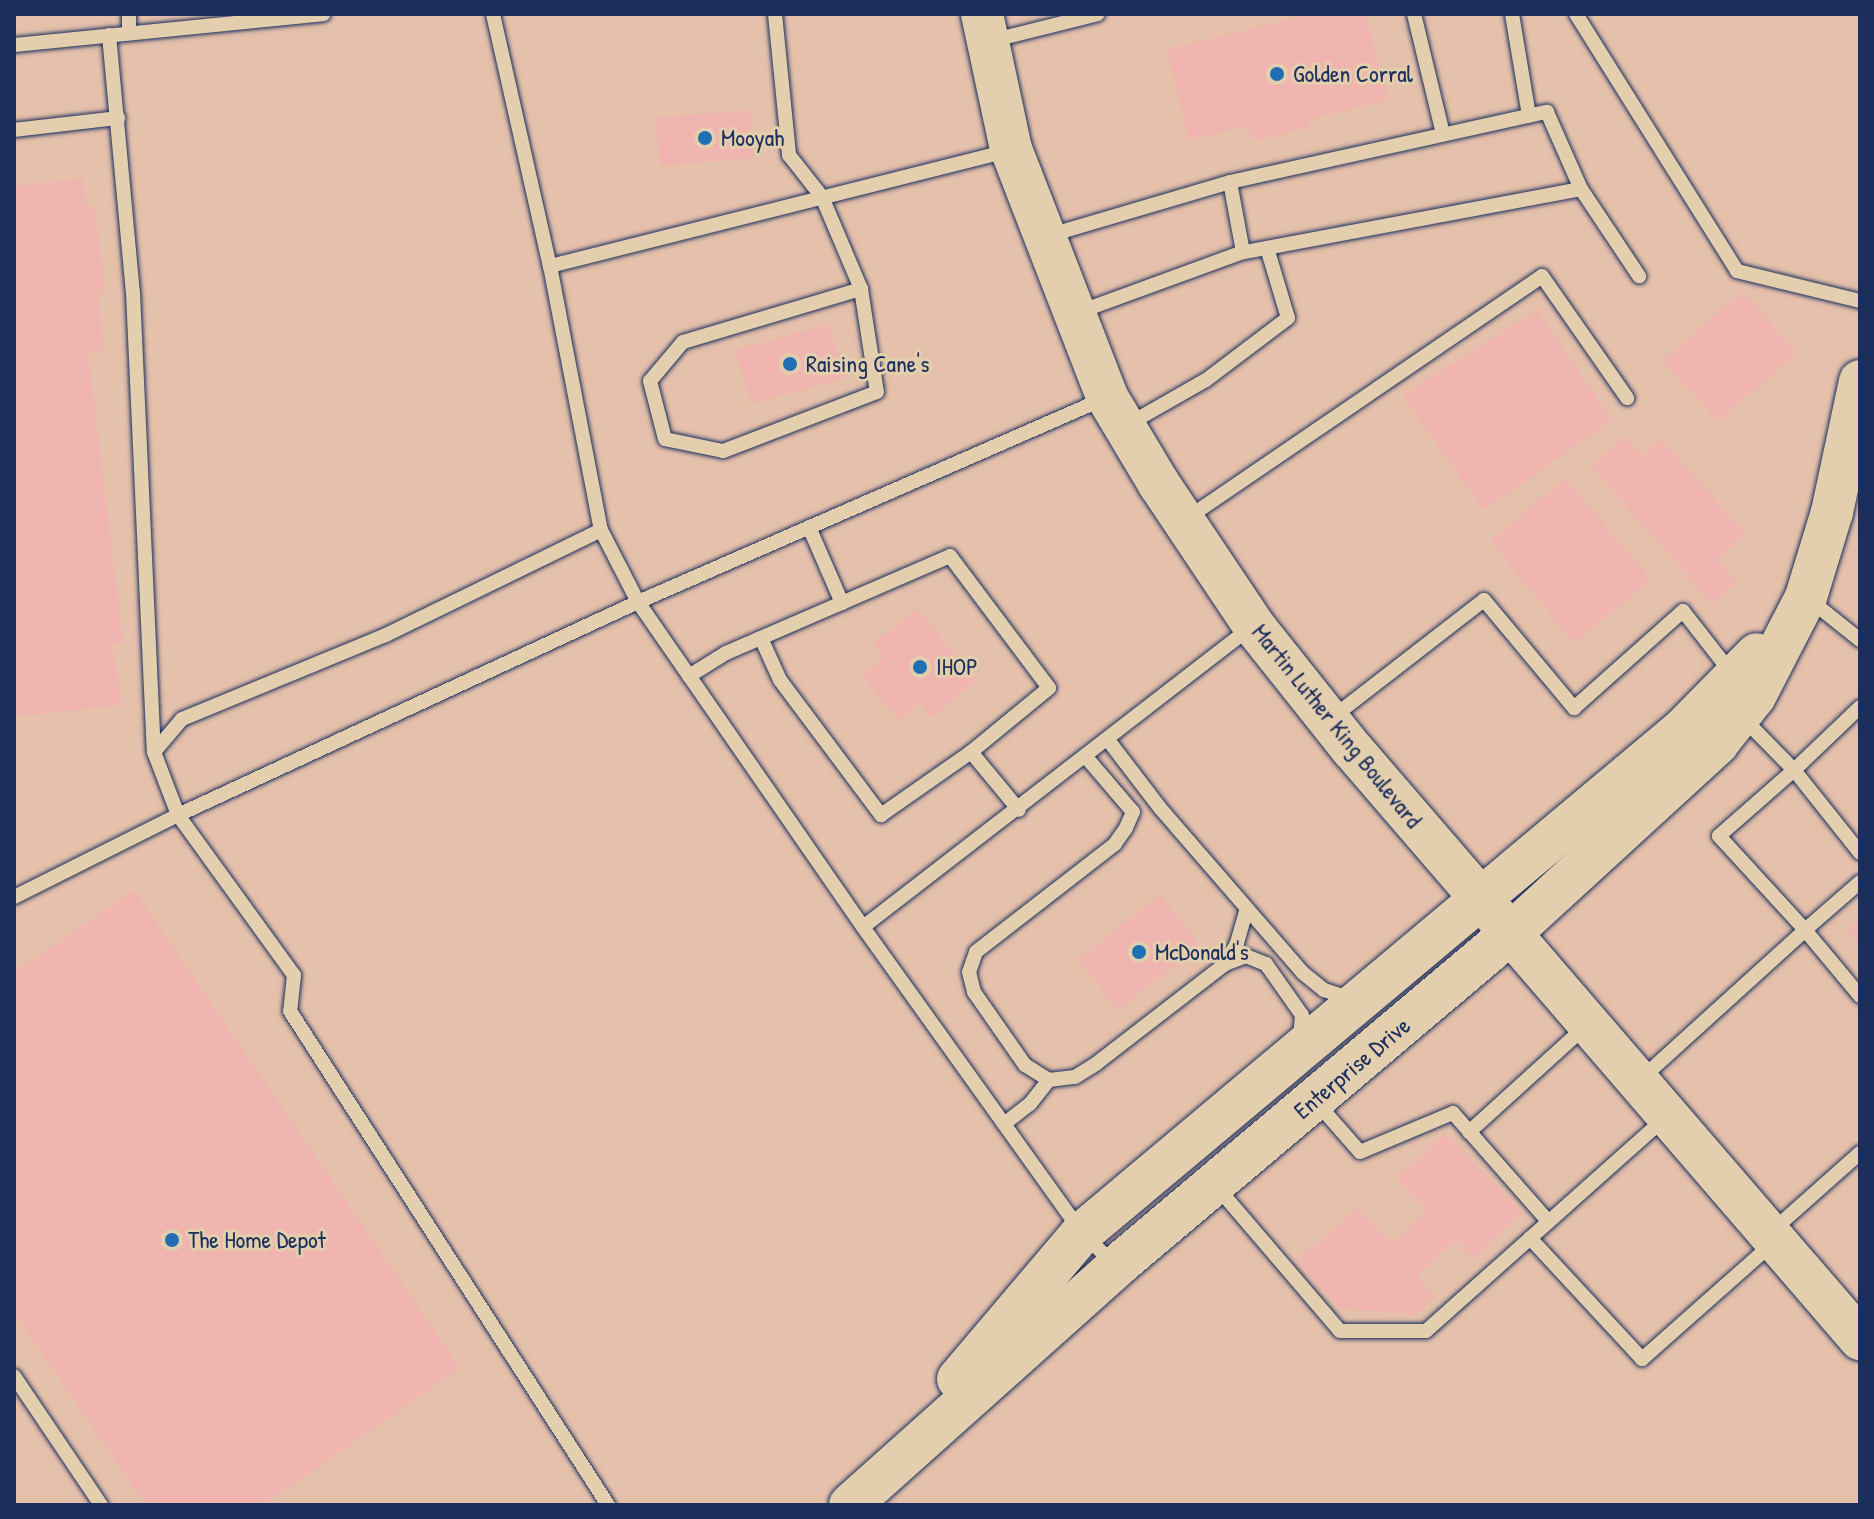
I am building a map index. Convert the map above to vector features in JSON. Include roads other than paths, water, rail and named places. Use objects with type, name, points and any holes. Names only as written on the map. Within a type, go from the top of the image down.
[{"type":"street","name":"Martin Luther King Boulevard","points":[[984,28],[1011,149],[1075,313],[1116,412],[1183,520],[1254,626],[1329,720],[1860,1339]]},
{"type":"street","name":"Enterprise Drive","points":[[852,1503],[1082,1233],[1683,729],[1738,697],[1755,696],[1806,597],[1853,452],[1860,381]]},
{"type":"street","name":"Enterprise Drive","points":[[852,1503],[1117,1266],[1511,933],[1717,744],[1738,697]]},
{"type":"lane","points":[[129,14],[129,33]]},
{"type":"lane","points":[[14,45],[323,14]]},
{"type":"lane","points":[[493,14],[550,266],[601,530],[638,602],[863,927],[1082,1233],[1117,1266]]},
{"type":"lane","points":[[775,14],[789,155],[822,197],[861,289],[877,392],[723,451],[665,439],[650,381],[683,342],[861,289]]},
{"type":"lane","points":[[984,28],[1098,14]]},
{"type":"lane","points":[[1414,14],[1443,134]]},
{"type":"lane","points":[[1512,14],[1529,116]]},
{"type":"lane","points":[[1576,14],[1737,271],[1860,301]]},
{"type":"lane","points":[[109,35],[133,293],[154,752],[178,815],[294,975],[290,1011],[608,1505]]},
{"type":"lane","points":[[1045,237],[1230,182],[1547,112],[1581,189],[1639,276]]},
{"type":"lane","points":[[14,130],[118,118]]},
{"type":"lane","points":[[550,266],[1011,149]]},
{"type":"lane","points":[[1230,182],[1243,252]]},
{"type":"lane","points":[[1075,313],[1243,252],[1581,189]]},
{"type":"lane","points":[[14,897],[178,815],[638,602],[809,527],[1206,380],[1288,318],[1267,248]]},
{"type":"lane","points":[[1183,520],[1542,276],[1627,398]]},
{"type":"lane","points":[[809,527],[842,603]]},
{"type":"lane","points":[[154,752],[182,719],[386,635],[601,530]]},
{"type":"lane","points":[[689,676],[726,653],[950,556],[1049,688],[971,752],[881,815],[780,680],[761,638]]},
{"type":"lane","points":[[1806,597],[1860,640]]},
{"type":"lane","points":[[1329,720],[1484,600],[1574,708],[1683,611],[1738,697],[1860,853]]},
{"type":"lane","points":[[863,927],[1019,810],[1254,626]]},
{"type":"lane","points":[[1860,707],[1719,836],[1860,996]]},
{"type":"lane","points":[[1108,740],[1160,808],[1303,973],[1324,990],[1359,1001]]},
{"type":"lane","points":[[971,752],[1019,810]]},
{"type":"lane","points":[[1086,757],[1133,812],[1126,828],[1115,844],[976,952],[969,972],[974,992],[1025,1065],[1049,1080],[1075,1077],[1225,964],[1246,956],[1266,964],[1302,1015],[1299,1052]]},
{"type":"lane","points":[[1638,1081],[1860,882]]},
{"type":"lane","points":[[1225,964],[1237,943],[1247,909]]},
{"type":"lane","points":[[1469,1132],[1589,1023]]},
{"type":"lane","points":[[1004,1124],[1030,1104],[1049,1080]]},
{"type":"lane","points":[[1314,1100],[1360,1152],[1453,1113],[1548,1221]]},
{"type":"lane","points":[[1214,1184],[1340,1331],[1426,1331],[1668,1116]]},
{"type":"lane","points":[[1530,1238],[1642,1359],[1860,1153]]},
{"type":"lane","points":[[14,1376],[101,1505]]},
{"type":"place","name":"Golden Corral","points":[[1277,74]]},
{"type":"place","name":"Mooyah","points":[[705,138]]},
{"type":"place","name":"Raising Cane's","points":[[790,364]]},
{"type":"place","name":"IHOP","points":[[920,667]]},
{"type":"place","name":"McDonald's","points":[[1139,952]]},
{"type":"place","name":"The Home Depot","points":[[172,1240]]}]
